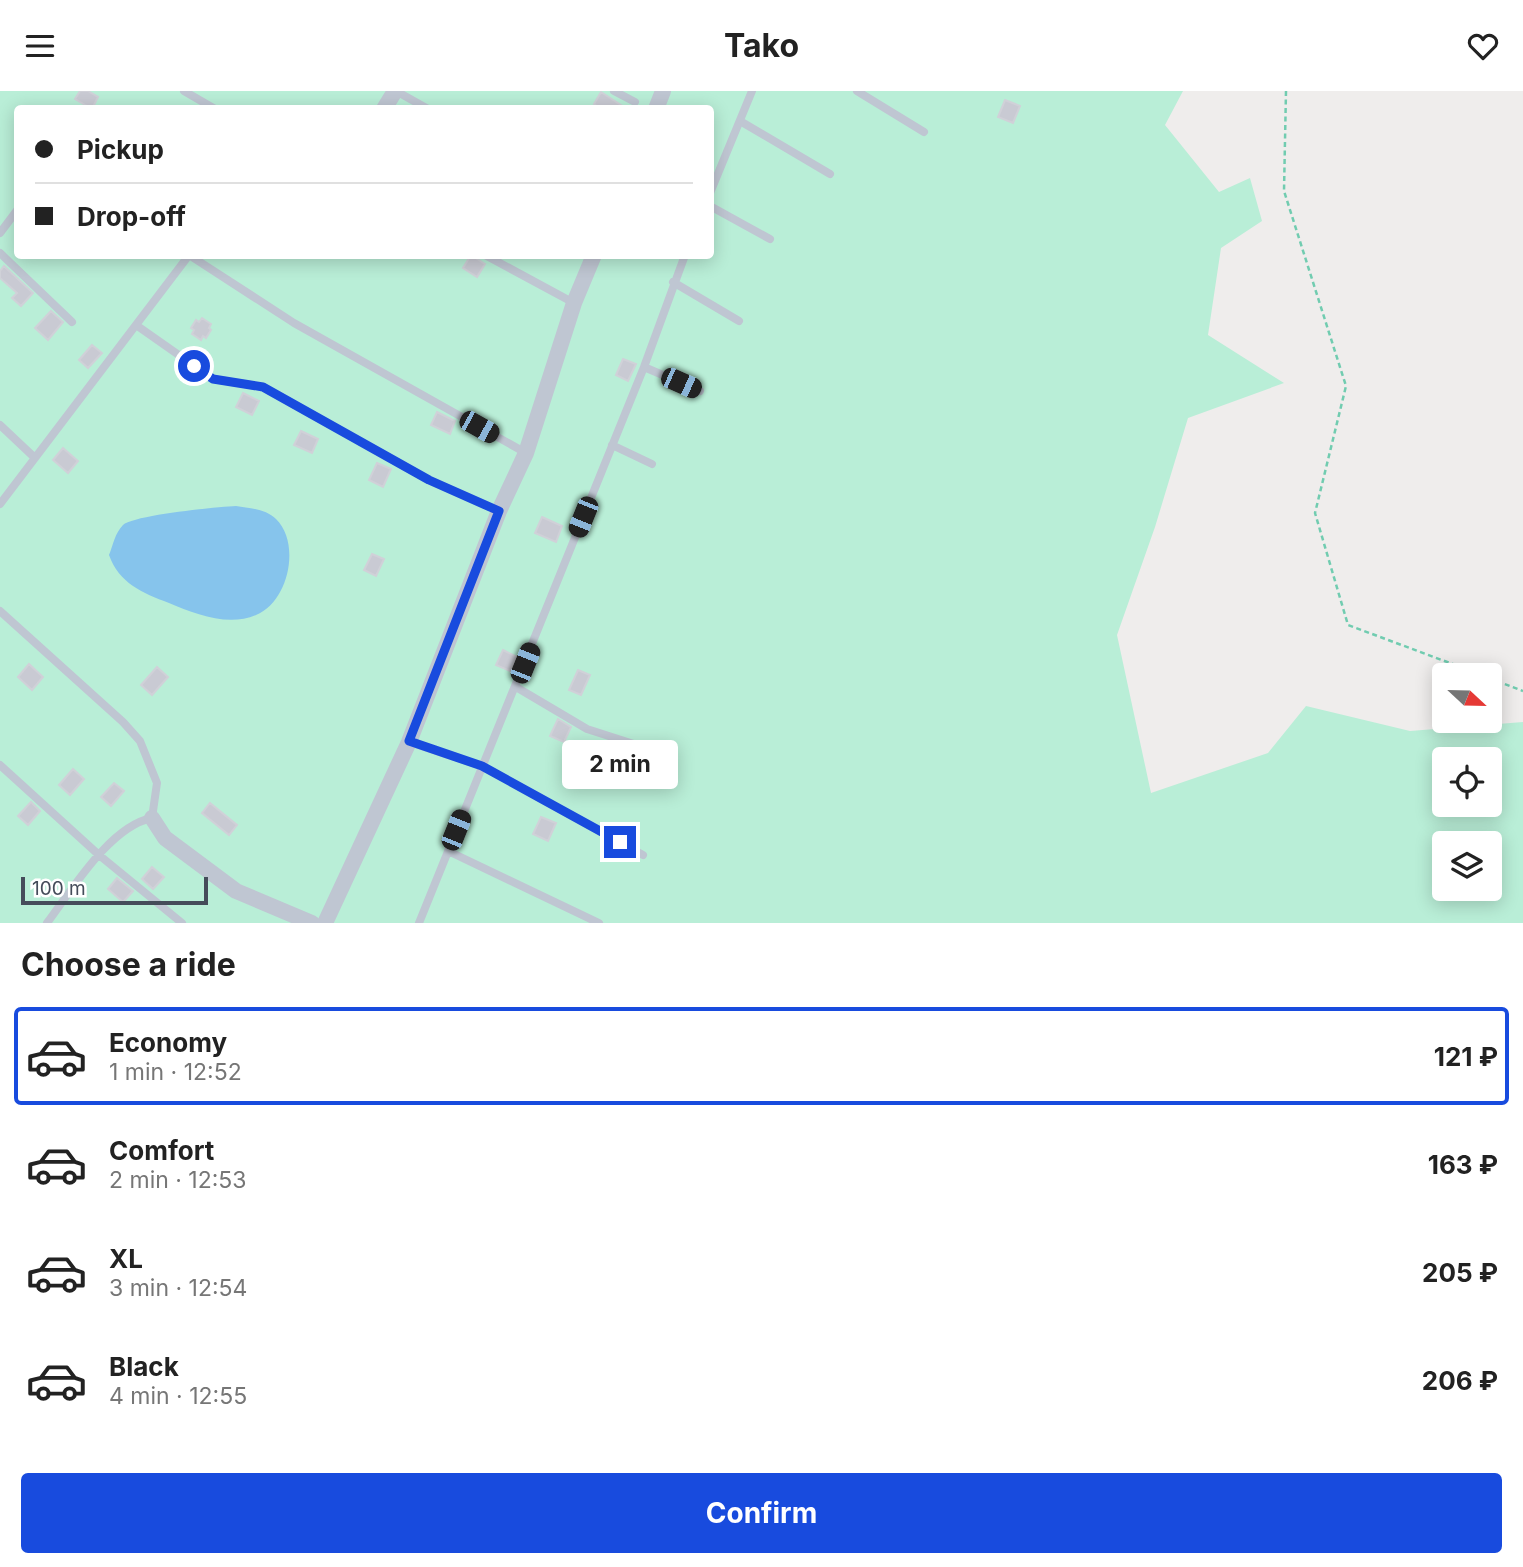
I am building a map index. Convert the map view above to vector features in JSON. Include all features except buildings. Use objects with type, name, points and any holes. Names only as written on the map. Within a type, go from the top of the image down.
[{"type":"street","points":[[325,923],[409,741],[499,511],[526,453],[573,303],[592,259]]},
{"type":"street","points":[[152,818],[165,838],[236,891],[312,923]]},
{"type":"lane","points":[[184,91],[208,105]]},
{"type":"lane","points":[[396,91],[421,105]]},
{"type":"lane","points":[[614,91],[635,102]]},
{"type":"lane","points":[[714,183],[752,91]]},
{"type":"lane","points":[[857,91],[924,132]]},
{"type":"lane","points":[[740,121],[831,174]]},
{"type":"lane","points":[[714,208],[770,239]]},
{"type":"lane","points":[[0,233],[14,214]]},
{"type":"lane","points":[[0,253],[72,322]]},
{"type":"lane","points":[[0,504],[186,259]]},
{"type":"lane","points":[[195,259],[294,323],[526,453]]},
{"type":"lane","points":[[492,259],[573,303]]},
{"type":"lane","points":[[419,923],[644,367],[683,259]]},
{"type":"lane","points":[[673,282],[739,321]]},
{"type":"lane","points":[[136,325],[213,379],[263,387],[429,480],[499,511]]},
{"type":"lane","points":[[644,367],[700,391]]},
{"type":"lane","points":[[0,425],[35,458]]},
{"type":"lane","points":[[612,445],[652,464]]},
{"type":"lane","points":[[0,611],[123,722],[140,741],[157,783],[152,818],[128,827],[99,855],[47,923]]},
{"type":"lane","points":[[516,687],[587,729],[643,747]]},
{"type":"lane","points":[[409,741],[482,766],[643,855]]},
{"type":"lane","points":[[0,765],[99,855],[182,923]]},
{"type":"lane","points":[[448,851],[599,923]]},
{"type":"path","points":[[1286,91],[1284,191],[1346,386],[1315,513],[1348,625],[1450,663]]},
{"type":"path","points":[[1502,683],[1523,691]]},
{"type":"green space","points":[[0,91],[1183,91],[1165,125],[1219,192],[1250,178],[1262,221],[1221,248],[1208,335],[1284,383],[1188,418],[1155,527],[1117,635],[1151,793],[1268,753],[1306,706],[1410,731],[1432,729],[1432,733],[1502,733],[1502,724],[1523,722],[1523,923],[0,923]]},
{"type":"water","points":[[236,506],[257,509],[272,516],[284,529],[288,542],[288,571],[283,585],[277,598],[256,615],[234,620],[212,618],[190,611],[141,591],[125,580],[113,565],[109,555],[114,539],[123,525],[130,521],[176,512]]},
{"type":"route","points":[[194,366],[213,379],[263,387],[429,480],[499,511],[409,741],[482,766],[620,842]]}]
